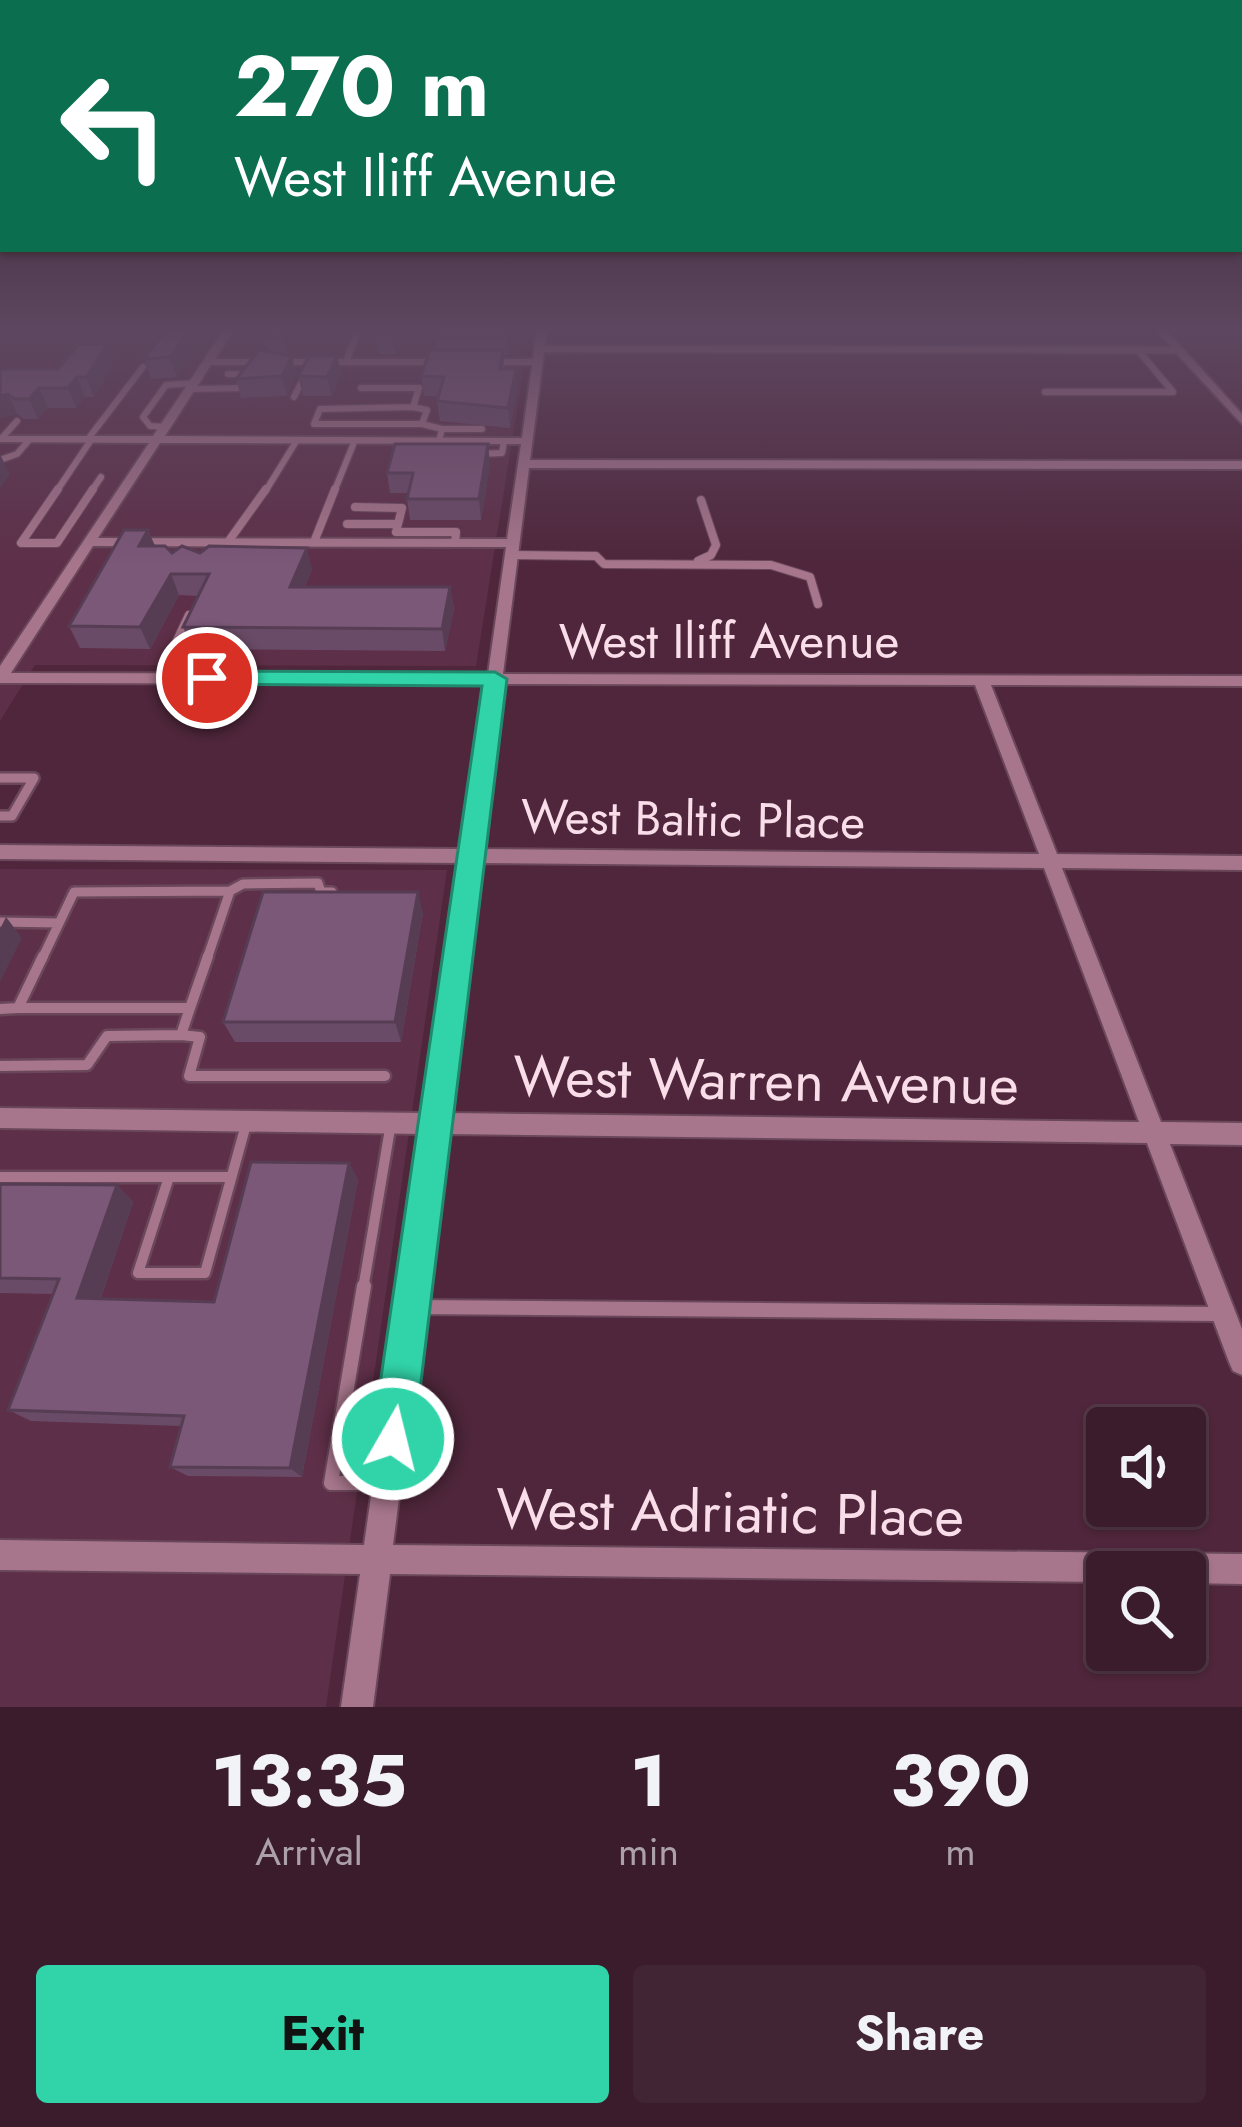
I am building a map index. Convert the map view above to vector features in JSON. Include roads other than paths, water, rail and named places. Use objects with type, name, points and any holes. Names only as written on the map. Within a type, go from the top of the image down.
[{"type":"street","points":[[0,678],[178,408]]},
{"type":"street","points":[[357,1707],[531,408]]},
{"type":"street","points":[[0,439],[355,440],[440,435],[504,441],[525,452],[1242,465]]},
{"type":"street","points":[[92,542],[191,548],[314,542],[395,532],[512,549]]},
{"type":"street","name":"West Iliff Avenue","points":[[0,678],[1242,681]]},
{"type":"street","points":[[981,680],[1242,1363]]},
{"type":"street","name":"West Baltic Place","points":[[0,852],[1242,862]]},
{"type":"street","name":"West Warren Avenue","points":[[0,1118],[1242,1134]]},
{"type":"street","name":"West Adriatic Place","points":[[0,1555],[1242,1569]]},
{"type":"lane","points":[[101,477],[57,543],[21,543],[113,408]]},
{"type":"lane","points":[[149,408],[143,416],[150,426],[166,427]]},
{"type":"lane","points":[[382,408],[320,409],[314,424],[422,424],[440,435],[482,429]]},
{"type":"lane","points":[[415,408],[427,410],[422,424]]},
{"type":"lane","points":[[0,439],[17,421]]},
{"type":"lane","points":[[0,460],[17,454],[30,439]]},
{"type":"lane","points":[[220,546],[243,526],[296,440]]},
{"type":"lane","points":[[314,542],[355,440]]},
{"type":"lane","points":[[462,454],[502,454],[504,441]]},
{"type":"lane","points":[[693,564],[711,555],[716,545],[701,500]]},
{"type":"lane","points":[[347,524],[395,532],[402,508],[355,507]]},
{"type":"lane","points":[[512,549],[596,556],[604,564],[771,565],[805,573],[818,604]]},
{"type":"lane","points":[[159,678],[189,615]]},
{"type":"lane","points":[[0,778],[34,778],[12,816],[0,816]]},
{"type":"lane","points":[[18,1008],[74,892],[230,891],[243,884],[318,884],[321,892],[341,892]]},
{"type":"lane","points":[[182,1035],[230,891]]},
{"type":"lane","points":[[0,922],[59,922]]},
{"type":"lane","points":[[0,1009],[190,1008]]},
{"type":"lane","points":[[0,1066],[87,1065],[107,1036],[182,1035],[200,1037],[189,1076],[385,1076]]},
{"type":"lane","points":[[169,1178],[138,1273],[206,1273],[247,1121]]},
{"type":"lane","points":[[387,1483],[332,1483],[391,1123]]},
{"type":"lane","points":[[0,1177],[231,1178]]},
{"type":"lane","points":[[411,1307],[1224,1314]]}]
